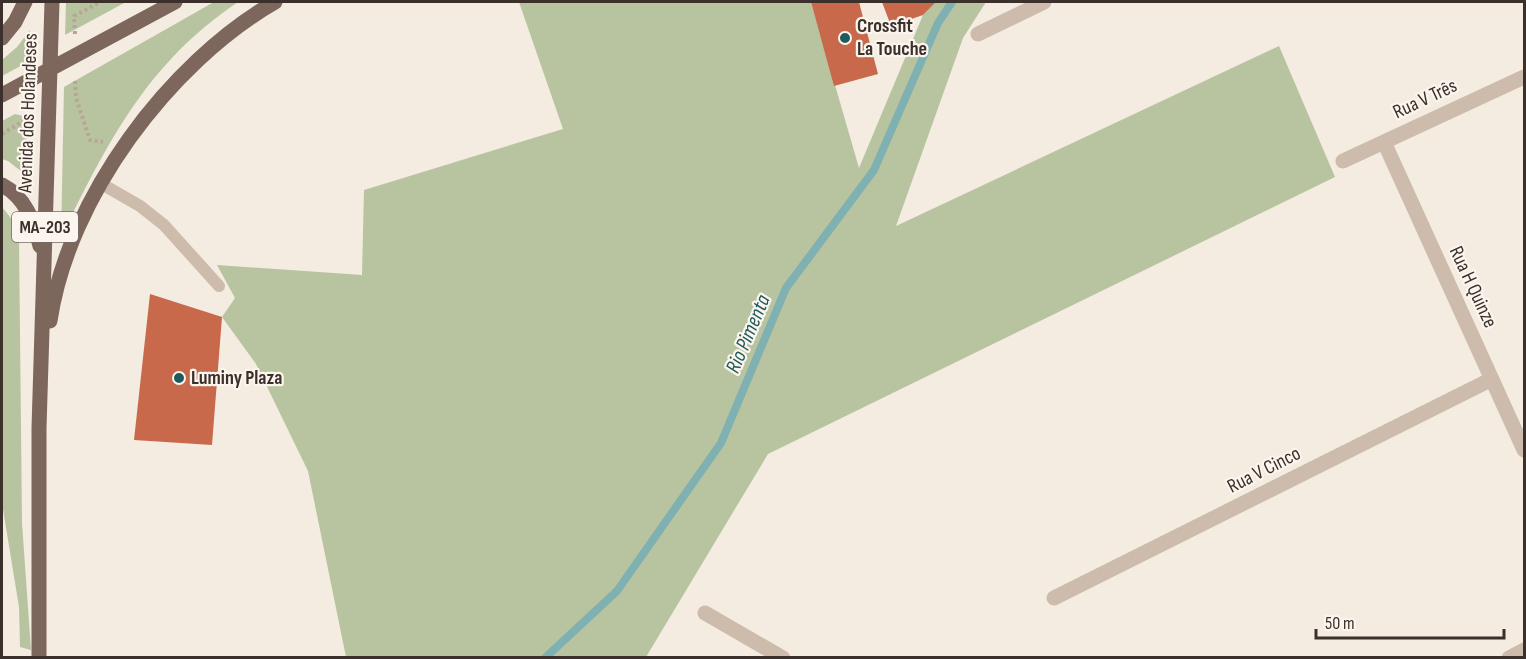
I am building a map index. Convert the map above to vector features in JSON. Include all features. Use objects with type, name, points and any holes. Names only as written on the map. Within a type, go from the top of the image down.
[{"type":"main road","points":[[2,38],[15,22],[25,2]]},
{"type":"main road","name":"Avenida dos Holandeses","points":[[39,657],[40,386],[52,2]]},
{"type":"main road","points":[[2,96],[175,2]]},
{"type":"main road","points":[[40,386],[51,310],[62,270],[78,228],[100,183],[161,96],[199,58],[229,33],[275,2]]},
{"type":"main road","points":[[2,185],[19,198],[27,209],[38,237],[44,263]]},
{"type":"street","points":[[978,34],[1044,2]]},
{"type":"street","name":"Rua V Três","points":[[1343,160],[1524,76]]},
{"type":"street","name":"Rua H Quinze","points":[[1384,142],[1524,450]]},
{"type":"street","name":"Rua V Cinco","points":[[1054,598],[1492,379]]},
{"type":"street","points":[[705,613],[783,657]]},
{"type":"street","points":[[1509,657],[1524,650]]},
{"type":"lane","points":[[100,183],[140,206],[164,225],[219,286]]},
{"type":"path","points":[[75,38],[74,16],[100,2]]},
{"type":"path","points":[[75,81],[76,98],[90,140],[109,143]]},
{"type":"path","points":[[2,134],[33,115]]},
{"type":"green space","points":[[66,2],[126,2],[65,35]]},
{"type":"green space","points":[[214,2],[238,2],[206,26],[154,78],[114,137],[61,237],[64,87]]},
{"type":"green space","points":[[519,2],[811,2],[859,168],[923,15],[936,2],[986,2],[963,38],[896,226],[1279,46],[1335,177],[768,454],[646,657],[346,657],[308,471],[256,364],[222,317],[235,298],[217,265],[362,275],[364,190],[563,129]]},
{"type":"green space","points":[[30,30],[30,61],[2,76],[2,60],[17,47]]},
{"type":"green space","points":[[15,114],[23,116],[27,122],[26,175],[2,159],[2,121]]},
{"type":"green space","points":[[2,207],[14,222],[19,239],[22,523],[31,650],[20,647],[19,607],[2,503]]},
{"type":"building","name":"Crossfit La Touche","points":[[811,2],[859,2],[878,74],[834,86]]},
{"type":"building","points":[[882,2],[936,2],[923,15],[891,26]]},
{"type":"building","name":"Luminy Plaza","points":[[150,294],[222,317],[212,445],[134,440]]},
{"type":"waterway","name":"Rio Pimenta","points":[[545,658],[617,591],[721,443],[786,288],[874,170],[938,23],[952,2]]},
{"type":"place","name":"Crossfit La Touche","points":[[845,38]]},
{"type":"place","name":"Luminy Plaza","points":[[179,378]]}]
